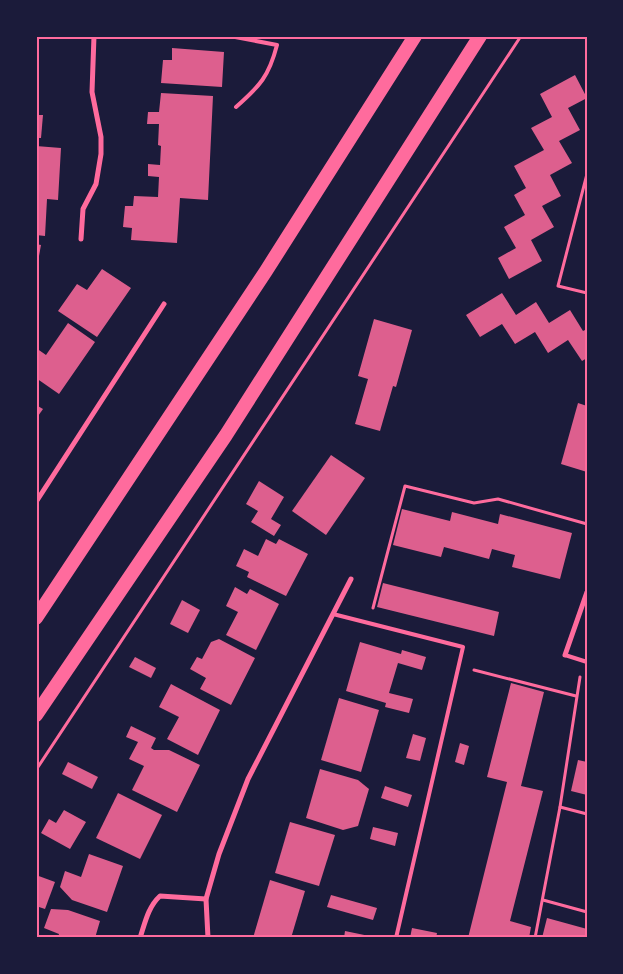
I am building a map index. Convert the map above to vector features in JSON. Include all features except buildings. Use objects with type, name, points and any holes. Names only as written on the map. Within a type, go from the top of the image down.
[{"type":"highway","points":[[36,618],[266,271],[415,36]]},
{"type":"highway","points":[[36,715],[226,435],[480,36]]},
{"type":"street","points":[[81,238],[83,209],[96,184],[102,154],[101,137],[92,92],[94,36]]},
{"type":"street","points":[[36,502],[164,304]]},
{"type":"street","points":[[208,938],[206,899],[219,854],[248,779],[351,578]]},
{"type":"street","points":[[565,655],[587,592]]},
{"type":"street","points":[[140,938],[147,914],[160,896],[206,899]]},
{"type":"lane","points":[[230,36],[277,45],[268,75],[262,83],[236,106]]},
{"type":"lane","points":[[333,614],[462,647],[396,938]]},
{"type":"lane","points":[[565,655],[585,662]]},
{"type":"path","points":[[36,770],[521,36]]},
{"type":"path","points":[[587,174],[558,286],[587,293]]},
{"type":"path","points":[[369,623],[405,486],[474,503],[498,499],[587,524]]},
{"type":"path","points":[[536,938],[560,807],[576,696],[585,662]]},
{"type":"path","points":[[459,666],[576,696]]},
{"type":"path","points":[[560,807],[587,814]]},
{"type":"path","points":[[543,900],[587,912]]}]
